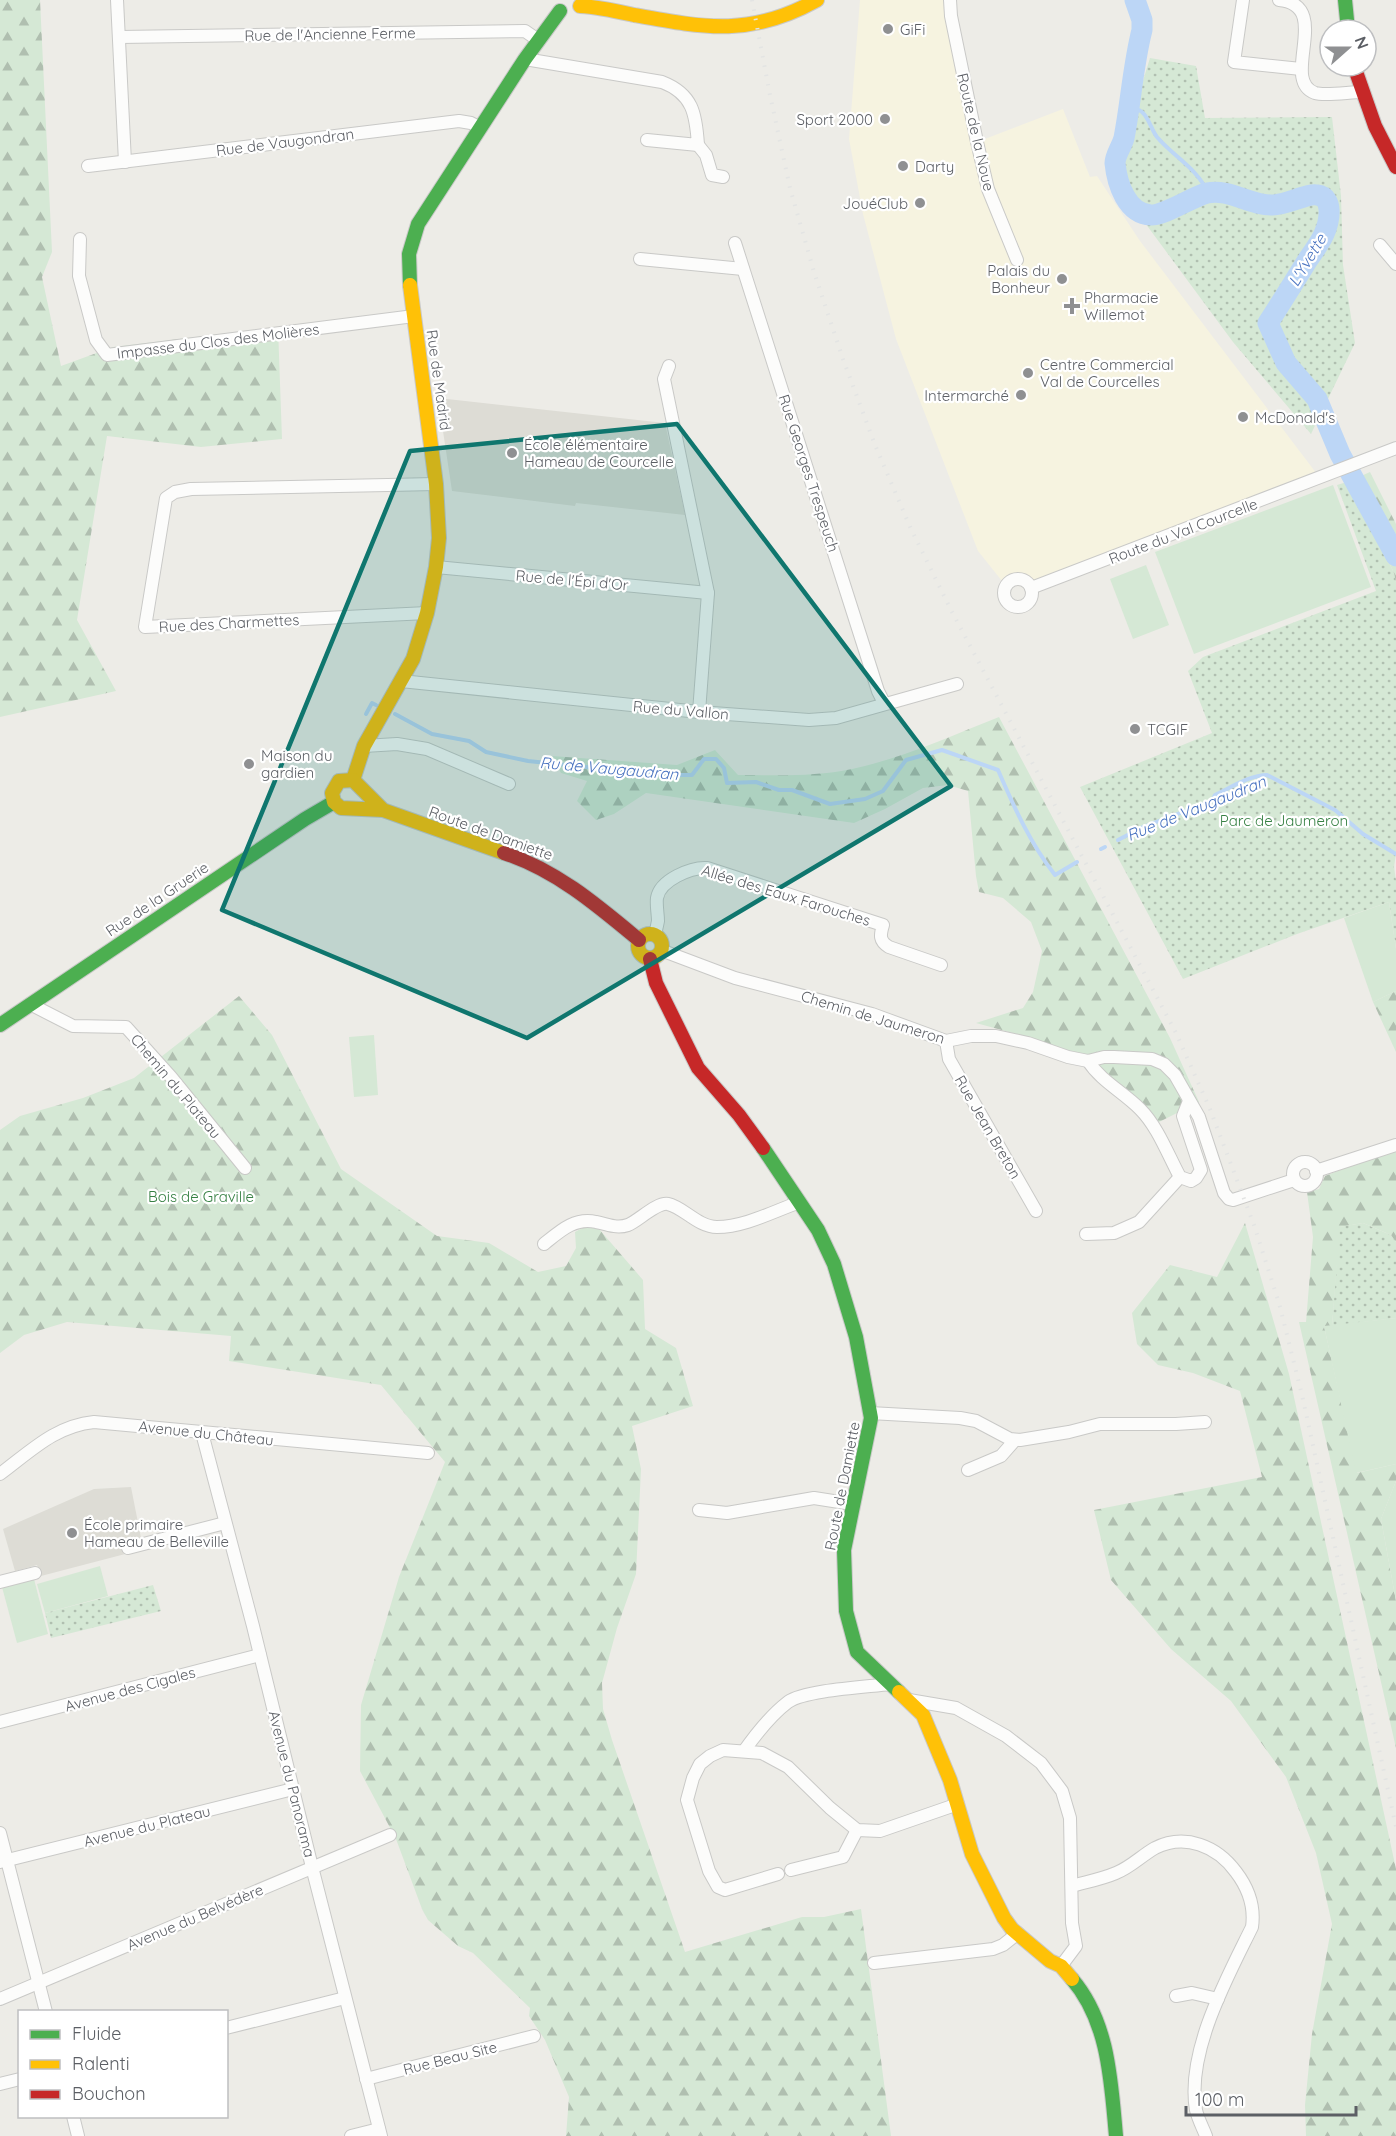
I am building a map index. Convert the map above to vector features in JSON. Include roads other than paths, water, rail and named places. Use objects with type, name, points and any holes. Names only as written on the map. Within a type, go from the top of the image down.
[{"type":"street","points":[[117,0],[125,162]]},
{"type":"street","points":[[559,6],[571,14],[577,11],[580,3],[678,24],[710,27],[770,22],[793,15],[817,0]]},
{"type":"street","name":"Route de la Noue","points":[[950,0],[951,16],[974,132],[988,189],[1017,260]]},
{"type":"street","points":[[1243,0],[1234,62],[1301,69]]},
{"type":"street","points":[[1279,0],[1291,1],[1298,6],[1303,16],[1305,28],[1301,69],[1308,89],[1316,93],[1362,92]]},
{"type":"street","points":[[1345,0],[1347,18]]},
{"type":"street","name":"Rue de Madrid","points":[[357,784],[364,746],[413,659],[427,613],[436,567],[438,538],[436,484],[408,254],[418,224],[559,6]]},
{"type":"street","name":"Rue de l'Ancienne Ferme","points":[[120,37],[525,31],[538,40]]},
{"type":"street","points":[[525,59],[662,82],[678,88],[689,100],[697,128],[698,145],[706,155],[712,175],[723,177]]},
{"type":"street","points":[[1358,78],[1375,126],[1396,167]]},
{"type":"street","name":"Rue de Vaugondran","points":[[88,166],[459,121],[481,128]]},
{"type":"street","points":[[647,140],[698,145]]},
{"type":"street","name":"Impasse du Clos des Molières","points":[[80,239],[79,276],[96,340],[107,355],[414,316]]},
{"type":"street","name":"Rue Georges Trespeuch","points":[[735,243],[884,704]]},
{"type":"street","points":[[1380,245],[1396,264]]},
{"type":"street","points":[[640,259],[743,269]]},
{"type":"street","points":[[669,366],[664,379],[708,593],[699,712]]},
{"type":"street","name":"Route du Val Courcelle","points":[[1031,588],[1396,448]]},
{"type":"street","name":"Rue des Charmettes","points":[[427,613],[145,627],[166,498],[175,492],[191,489],[436,484]]},
{"type":"street","name":"Rue de l'Épi d'Or","points":[[436,567],[708,593]]},
{"type":"street","name":"Rue du Vallon","points":[[401,681],[699,712],[809,720],[836,718],[957,684]]},
{"type":"street","points":[[364,746],[397,744],[427,749],[510,784]]},
{"type":"street","points":[[344,779],[357,784],[361,801],[350,809],[341,808],[334,802],[332,793],[336,784],[344,779]]},
{"type":"street","name":"Route de Damiette","points":[[357,784],[383,810]]},
{"type":"street","name":"Rue de la Gruerie","points":[[0,1025],[305,819],[334,802]]},
{"type":"street","name":"Route de Damiette","points":[[350,809],[383,810],[519,858],[551,872],[601,908],[639,940]]},
{"type":"street","name":"Allée des Eaux Farouches","points":[[655,935],[658,924],[657,897],[660,889],[687,871],[696,867],[706,868],[883,925],[880,936],[883,943],[941,965]]},
{"type":"street","points":[[648,934],[655,935],[661,940],[655,955],[646,958],[639,953],[639,940],[648,934]]},
{"type":"street","name":"Chemin de Jaumeron","points":[[655,955],[666,952],[735,978],[872,1014],[946,1041],[971,1036],[996,1036],[1028,1042],[1068,1057],[1088,1061],[1104,1057],[1152,1059],[1164,1064],[1175,1075],[1199,1117],[1224,1193],[1229,1199],[1233,1200],[1294,1180]]},
{"type":"street","name":"Route de Damiette","points":[[655,955],[656,983],[698,1068],[739,1114],[818,1230],[834,1264],[856,1337],[872,1418],[844,1550],[846,1611],[857,1653],[923,1715],[958,1804],[972,1854],[1008,1924],[1050,1961],[1061,1966],[1084,1993],[1101,2035],[1108,2065],[1116,2136]]},
{"type":"street","name":"Chemin du Plateau","points":[[30,1004],[73,1026],[126,1027],[171,1077],[245,1168]]},
{"type":"street","name":"Rue Jean Breton","points":[[946,1041],[949,1059],[1036,1211]]},
{"type":"street","points":[[1088,1061],[1095,1071],[1142,1110],[1180,1177],[1191,1181],[1201,1170],[1184,1116],[1189,1101]]},
{"type":"street","points":[[1316,1171],[1396,1145]]},
{"type":"street","points":[[1309,1162],[1316,1171],[1316,1178],[1311,1184],[1300,1185],[1294,1180],[1293,1170],[1299,1163],[1309,1162]]},
{"type":"street","points":[[1086,1234],[1114,1233],[1139,1222],[1180,1177]]},
{"type":"street","points":[[544,1244],[570,1224],[594,1221],[617,1228],[629,1225],[662,1205],[669,1204],[694,1219],[709,1226],[718,1227],[748,1221],[800,1202]]},
{"type":"street","points":[[870,1413],[960,1418],[976,1421],[1015,1440],[1070,1432],[1100,1424],[1205,1422]]},
{"type":"street","name":"Avenue du Château","points":[[0,1474],[57,1431],[77,1424],[94,1422],[428,1453]]},
{"type":"street","name":"Avenue du Panorama","points":[[201,1433],[260,1655],[380,2132]]},
{"type":"street","points":[[968,1470],[1001,1456],[1015,1440]]},
{"type":"street","points":[[699,1510],[727,1514],[814,1498],[852,1504]]},
{"type":"street","points":[[128,1548],[225,1523]]},
{"type":"street","points":[[0,1582],[35,1573]]},
{"type":"street","name":"Avenue des Cigales","points":[[0,1722],[260,1655]]},
{"type":"street","points":[[744,1751],[754,1736],[789,1701],[818,1693],[890,1684]]},
{"type":"street","points":[[909,1701],[956,1708],[1006,1736],[1041,1763],[1062,1791],[1070,1818],[1072,1923],[1076,1946],[1061,1966]]},
{"type":"street","points":[[778,1874],[725,1890],[718,1887],[709,1871],[687,1800],[693,1778],[700,1764],[710,1756],[723,1750],[762,1753],[788,1767],[830,1808],[857,1830],[880,1831],[958,1804]]},
{"type":"street","name":"Avenue du Plateau","points":[[3,1861],[293,1789]]},
{"type":"street","points":[[791,1870],[843,1857],[857,1830]]},
{"type":"street","points":[[0,1833],[3,1861],[46,2010]]},
{"type":"street","name":"Avenue du Belvédère","points":[[0,2000],[390,1835]]},
{"type":"street","points":[[1072,1886],[1115,1874],[1156,1848],[1178,1841],[1196,1842],[1220,1855],[1233,1867],[1246,1885],[1255,1911],[1252,1927],[1209,2020],[1194,2079],[1196,2111],[1206,2136]]},
{"type":"street","points":[[874,1963],[993,1949],[1003,1945],[1018,1933]]},
{"type":"street","points":[[1176,1996],[1192,1993],[1218,1999]]},
{"type":"street","points":[[228,2027],[345,1998]]},
{"type":"street","name":"Rue Beau Site","points":[[366,2079],[534,2036]]},
{"type":"street","points":[[0,2084],[18,2080]]},
{"type":"street","points":[[74,2118],[78,2136]]},
{"type":"street","points":[[351,2136],[380,2132]]},
{"type":"waterway","name":"L'Yvette","points":[[1135,0],[1142,20],[1142,30],[1124,138],[1115,160],[1121,188],[1130,204],[1143,213],[1151,215],[1164,212],[1201,195],[1215,192],[1265,205],[1313,195],[1326,200],[1329,217],[1324,234],[1268,323],[1286,363],[1317,399],[1340,454],[1396,556]]},
{"type":"waterway","points":[[1129,106],[1144,114],[1157,137],[1192,170],[1208,193]]},
{"type":"waterway","name":"Ru de Vaugaudran","points":[[366,714],[372,703],[376,705]]},
{"type":"waterway","name":"Ru de Vaugaudran","points":[[395,714],[432,734],[469,741],[486,752],[528,761],[663,775],[692,775],[704,759],[716,759],[724,768],[727,783],[756,782],[779,790],[792,790],[830,804],[865,799],[883,791],[906,760],[942,750],[998,770],[1030,837],[1055,875],[1077,862]]},
{"type":"waterway","name":"Rue de Vaugaudran","points":[[1118,840],[1143,827],[1212,801],[1215,795],[1240,782],[1267,775],[1335,810],[1363,834],[1396,854]]},
{"type":"waterway","name":"Ru de Vaugaudran","points":[[1101,849],[1105,847]]},
{"type":"railway","points":[[752,0],[790,188],[814,272],[875,445],[911,529],[951,610],[1176,1033],[1210,1109],[1254,1225],[1279,1303],[1302,1395],[1396,1827]]},
{"type":"place","name":"GiFi","points":[[888,29]]},
{"type":"place","name":"Sport 2000","points":[[885,119]]},
{"type":"place","name":"Darty","points":[[903,166]]},
{"type":"place","name":"JouéClub","points":[[920,203]]},
{"type":"place","name":"Palais du Bonheur","points":[[1062,279]]},
{"type":"place","name":"Pharmacie Willemot","points":[[1072,306]]},
{"type":"place","name":"Centre Commercial Val de Courcelles","points":[[1028,373]]},
{"type":"place","name":"Intermarché","points":[[1021,395]]},
{"type":"place","name":"McDonald's","points":[[1243,417]]},
{"type":"place","name":"École élémentaire Hameau de Courcelle","points":[[512,453]]},
{"type":"place","name":"TCGIF","points":[[1135,729]]},
{"type":"place","name":"Maison du gardien","points":[[249,764]]},
{"type":"place","name":"École primaire Hameau de Belleville","points":[[72,1533]]},
{"type":"park label","name":"Parc de Jaumeron","points":[[1284,820]]},
{"type":"park label","name":"Bois de Graville","points":[[201,1196]]}]
